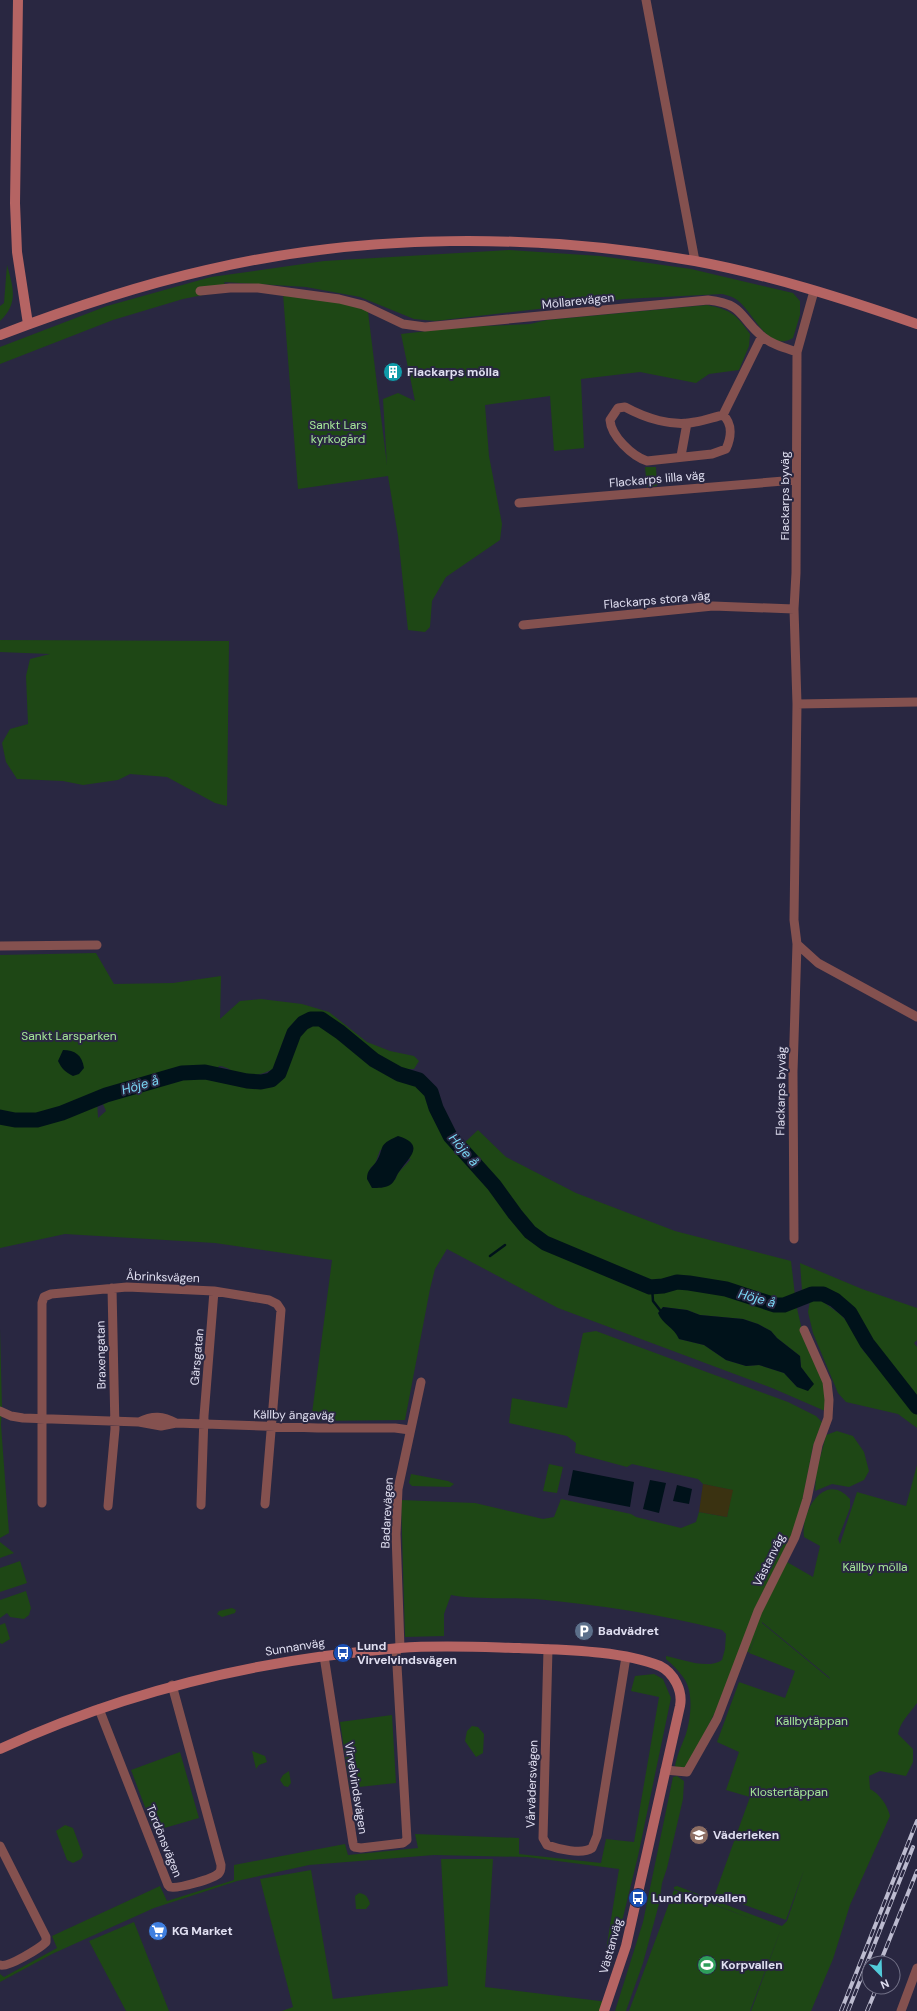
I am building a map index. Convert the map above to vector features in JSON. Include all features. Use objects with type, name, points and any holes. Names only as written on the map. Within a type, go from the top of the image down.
[{"type":"main road","points":[[18,0],[15,202],[17,252],[28,324]]},
{"type":"main road","points":[[0,335],[94,301],[157,282],[209,269],[276,257],[348,248],[410,243],[525,243],[600,248],[695,261],[814,291],[917,324]]},
{"type":"main road","name":"Sunnanväg","points":[[0,1749],[28,1736],[99,1709],[172,1685],[229,1672],[324,1656],[398,1648],[448,1647],[548,1649],[626,1657],[665,1669],[674,1678]]},
{"type":"main road","name":"Västanväg","points":[[604,2011],[626,1946],[681,1702],[680,1692],[674,1678]]},
{"type":"street","points":[[646,0],[695,261]]},
{"type":"street","name":"Möllarevägen","points":[[200,291],[230,288],[258,288],[339,299],[363,305],[404,324],[425,327],[708,300],[733,306],[740,311],[762,336],[773,344],[797,352]]},
{"type":"street","name":"Flackarps byväg","points":[[794,1239],[793,1080],[797,944],[794,920],[797,704],[794,609],[796,573],[797,352],[814,291]]},
{"type":"street","points":[[723,415],[727,419],[730,430],[730,441],[726,449],[712,454],[681,456],[658,460],[647,461],[639,459],[616,435],[610,426],[610,420],[618,408],[625,407],[637,414],[653,419],[687,424],[723,415],[762,336]]},
{"type":"street","points":[[681,456],[687,424]]},
{"type":"street","name":"Flackarps lilla väg","points":[[519,503],[796,480]]},
{"type":"street","name":"Flackarps stora väg","points":[[523,625],[713,606],[794,609]]},
{"type":"street","points":[[797,704],[917,702]]},
{"type":"street","points":[[797,944],[818,963],[917,1017]]},
{"type":"street","points":[[0,946],[97,945]]},
{"type":"street","name":"Åbrinksvägen","points":[[43,1419],[42,1303],[44,1297],[51,1294],[144,1286],[214,1291],[269,1300],[277,1304],[281,1310],[272,1427]]},
{"type":"street","name":"Braxengatan","points":[[108,1506],[115,1422],[112,1288]]},
{"type":"street","name":"Gärsgatan","points":[[201,1505],[203,1424],[214,1291]]},
{"type":"street","name":"Västanväg","points":[[665,1770],[687,1772],[710,1733],[758,1611],[798,1529],[809,1489],[818,1445],[828,1418],[829,1407],[827,1382],[804,1330]]},
{"type":"street","name":"Badarevägen","points":[[398,1648],[396,1534],[398,1489],[421,1382]]},
{"type":"street","name":"Källby ängaväg","points":[[0,1411],[11,1416],[43,1419],[139,1422],[161,1426],[176,1423],[272,1427],[395,1428],[410,1430]]},
{"type":"street","points":[[42,1503],[43,1419]]},
{"type":"street","points":[[265,1504],[272,1427]]},
{"type":"street","name":"Virvelvindsvägen","points":[[324,1656],[332,1718],[353,1843],[354,1847],[361,1848],[403,1843],[407,1840],[398,1648]]},
{"type":"street","name":"Vårvädersvägen","points":[[548,1649],[543,1838],[547,1845],[552,1847],[583,1851],[592,1848],[598,1836],[626,1657]]},
{"type":"street","name":"Tordönsvägen","points":[[99,1709],[168,1885],[170,1887],[177,1888],[210,1878],[219,1873],[221,1864],[172,1685]]},
{"type":"street","points":[[0,1846],[46,1938],[46,1942],[37,1949],[8,1965],[0,1965]]},
{"type":"street","points":[[901,2011],[917,1968]]},
{"type":"green space","points":[[509,250],[600,256],[691,269],[793,293],[800,301],[800,315],[793,338],[783,341],[775,340],[767,335],[741,303],[733,297],[722,294],[624,299],[435,321],[414,319],[360,297],[306,287],[224,282],[228,290],[183,299],[113,320],[0,364],[0,347],[107,306],[211,277],[324,261]]},
{"type":"green space","points":[[7,265],[13,294],[10,308],[0,321],[0,306],[4,303]]},
{"type":"green space","name":"Sankt Lars kyrkogård","points":[[283,294],[353,305],[368,312],[387,465],[383,399],[398,393],[415,401],[401,334],[462,327],[530,324],[547,320],[707,305],[727,311],[737,317],[750,334],[749,346],[739,370],[709,374],[696,383],[640,372],[581,379],[584,448],[554,451],[550,396],[485,405],[489,456],[502,524],[500,540],[446,577],[432,601],[430,627],[425,632],[408,630],[398,536],[388,476],[298,489]]},
{"type":"green space","points":[[645,467],[656,467],[657,486],[647,487]]},
{"type":"green space","points":[[0,640],[229,641],[227,806],[215,803],[167,777],[130,774],[118,780],[83,785],[63,781],[17,779],[6,762],[2,743],[10,729],[28,724],[26,676],[30,659],[50,654],[0,652]]},
{"type":"green space","name":"Sankt Larsparken","points":[[96,953],[114,984],[173,983],[221,976],[220,1019],[240,1001],[261,999],[302,1004],[329,1012],[367,1042],[390,1051],[414,1056],[419,1061],[414,1069],[401,1069],[385,1062],[322,1014],[310,1014],[301,1017],[293,1023],[288,1030],[284,1038],[276,1068],[259,1074],[242,1076],[222,1066],[219,1066],[218,1068],[183,1066],[97,1098],[98,1118],[106,1111],[102,1102],[126,1093],[169,1081],[207,1077],[256,1087],[274,1082],[281,1076],[285,1068],[298,1033],[308,1025],[319,1023],[341,1037],[371,1063],[391,1074],[416,1084],[423,1089],[428,1096],[447,1139],[463,1144],[478,1130],[506,1157],[576,1193],[675,1231],[791,1261],[796,1304],[802,1330],[827,1388],[825,1411],[772,1388],[558,1308],[447,1249],[435,1269],[430,1289],[405,1420],[311,1421],[332,1260],[215,1243],[65,1234],[0,1248],[0,955]],"holes":[[[380,1150],[411,1159],[398,1173],[395,1180],[370,1168],[375,1164]],[[663,1307],[687,1310],[700,1315],[743,1319],[758,1324],[771,1331],[777,1338],[800,1356],[801,1367],[813,1384],[797,1387],[784,1373],[759,1365],[746,1366],[726,1360],[704,1345],[679,1339],[675,1331],[658,1313]]]},
{"type":"green space","points":[[800,1263],[862,1289],[917,1308],[917,1340],[914,1343],[917,1347],[917,1398],[876,1347],[858,1314],[846,1301],[833,1292],[822,1288],[802,1290]]},
{"type":"green space","points":[[810,1301],[822,1301],[841,1315],[849,1324],[864,1352],[872,1357],[883,1369],[917,1413],[917,1428],[898,1414],[846,1402],[838,1393],[813,1333],[808,1312]]},
{"type":"green space","points":[[0,1329],[1,1425],[9,1533],[0,1538]]},
{"type":"green space","points":[[596,1331],[788,1402],[816,1416],[822,1422],[813,1446],[801,1508],[787,1562],[813,1577],[820,1546],[804,1537],[804,1527],[810,1506],[816,1498],[823,1492],[832,1489],[841,1491],[850,1499],[850,1508],[838,1539],[840,1544],[857,1492],[906,1506],[917,1465],[917,1703],[903,1722],[898,1734],[913,1749],[913,1762],[906,1776],[880,1771],[869,1776],[870,1789],[883,1800],[890,1816],[850,1905],[833,1959],[811,2011],[751,2011],[781,1929],[750,2011],[629,2011],[674,1890],[755,1920],[674,1889],[674,1887],[677,1886],[782,1926],[787,1921],[804,1870],[786,1920],[715,1894],[750,1797],[726,1790],[739,1752],[717,1742],[739,1682],[785,1698],[795,1671],[749,1653],[761,1624],[749,1652],[746,1652],[687,1767],[678,1769],[675,1766],[688,1727],[690,1697],[689,1689],[683,1677],[666,1659],[666,1656],[702,1664],[716,1663],[722,1660],[725,1649],[726,1634],[722,1630],[653,1615],[584,1604],[536,1599],[461,1597],[451,1595],[444,1614],[444,1636],[405,1637],[401,1500],[475,1503],[543,1519],[554,1517],[561,1499],[631,1514],[636,1517],[681,1528],[696,1522],[699,1512],[727,1517],[732,1490],[703,1484],[698,1479],[632,1464],[627,1467],[575,1453],[576,1443],[567,1436],[509,1423],[512,1398],[567,1408],[583,1333]],"holes":[[[762,1622],[829,1677],[830,1679]]]},
{"type":"green space","points":[[837,1431],[853,1436],[864,1452],[869,1471],[864,1480],[849,1487],[832,1484],[815,1491],[816,1473],[826,1435]]},
{"type":"green space","points":[[549,1464],[563,1467],[557,1493],[543,1491]]},
{"type":"green space","points":[[411,1474],[448,1481],[454,1484],[450,1487],[412,1486],[409,1483]]},
{"type":"green space","points":[[0,1542],[14,1553],[0,1558]]},
{"type":"green space","points":[[20,1561],[27,1583],[0,1592],[0,1568]]},
{"type":"green space","points":[[26,1591],[31,1608],[29,1615],[24,1619],[10,1617],[7,1613],[0,1618],[0,1600]]},
{"type":"green space","points":[[232,1608],[236,1610],[235,1613],[222,1617],[217,1614],[219,1611]]},
{"type":"green space","points":[[5,1623],[10,1639],[2,1644],[0,1643],[0,1625]]},
{"type":"green space","points":[[654,1674],[663,1679],[671,1698],[638,1856],[614,1954],[606,1951],[619,1869],[527,1857],[434,1855],[309,1865],[237,1881],[154,1908],[52,1954],[0,1982],[0,1974],[4,1977],[57,1948],[52,1936],[160,1886],[167,1901],[234,1880],[234,1865],[345,1844],[348,1855],[418,1848],[415,1834],[519,1838],[519,1854],[601,1863],[606,1839],[634,1842],[659,1697],[631,1691],[635,1676]]},
{"type":"green space","points":[[392,1715],[396,1783],[350,1788],[340,1722]]},
{"type":"green space","points":[[472,1726],[478,1727],[484,1734],[483,1753],[476,1757],[465,1741],[467,1731]]},
{"type":"green space","points":[[252,1751],[265,1756],[267,1762],[259,1765],[256,1769]]},
{"type":"green space","points":[[180,1752],[199,1818],[154,1831],[131,1770]]},
{"type":"green space","points":[[289,1771],[291,1783],[288,1787],[284,1786],[280,1780],[283,1775]]},
{"type":"green space","points":[[677,1776],[684,1781],[683,1799],[667,1868],[662,1883],[659,1904],[643,1963],[626,2011],[615,2011],[643,1922],[673,1777]]},
{"type":"green space","points":[[65,1825],[73,1828],[83,1855],[81,1859],[73,1863],[67,1860],[56,1831]]},
{"type":"green space","points":[[441,1859],[493,1859],[485,1987],[608,2002],[604,2011],[282,2011],[293,2007],[260,1879],[311,1870],[333,1999],[448,1986]]},
{"type":"green space","points":[[359,1893],[365,1895],[368,1899],[370,1904],[366,1909],[356,1909],[355,1896]]},
{"type":"green space","points":[[134,1922],[169,2011],[126,2011],[89,1941]]},
{"type":"sand","points":[[703,1484],[733,1490],[727,1517],[699,1512]]},
{"type":"shaded area","points":[[63,1050],[74,1052],[82,1060],[84,1068],[79,1074],[73,1076],[66,1072],[61,1066],[58,1061]]},
{"type":"shaded area","points":[[398,1136],[412,1143],[413,1152],[392,1184],[384,1187],[372,1188],[367,1179],[369,1172],[379,1158],[384,1145],[391,1139]]},
{"type":"shaded area","points":[[663,1307],[687,1310],[700,1315],[743,1319],[758,1324],[771,1331],[777,1338],[800,1356],[801,1367],[814,1384],[808,1391],[797,1387],[784,1373],[759,1365],[746,1366],[726,1360],[704,1345],[679,1339],[658,1313]]},
{"type":"shaded area","points":[[573,1470],[634,1482],[630,1507],[568,1495]]},
{"type":"shaded area","points":[[650,1480],[666,1483],[659,1513],[643,1509]]},
{"type":"shaded area","points":[[677,1485],[692,1489],[689,1504],[673,1501]]},
{"type":"waterway","name":"Höje å","points":[[0,1117],[15,1120],[37,1120],[62,1113],[106,1095],[182,1073],[205,1072],[247,1081],[261,1082],[271,1080],[279,1073],[294,1033],[303,1023],[311,1019],[321,1019],[340,1032],[374,1060],[399,1074],[419,1080],[431,1092],[436,1108],[450,1136],[494,1185],[530,1232],[545,1243],[650,1287],[663,1286],[677,1282],[689,1283],[726,1289],[775,1305],[784,1305],[812,1294],[823,1294],[835,1300],[850,1313],[867,1343],[917,1407]]},
{"type":"waterway","points":[[490,1256],[505,1245]]},
{"type":"waterway","points":[[652,1287],[653,1301],[660,1310]]},
{"type":"railway","points":[[841,2011],[917,1821]]},
{"type":"railway","points":[[848,2011],[913,1847]]},
{"type":"railway","points":[[883,1955],[917,1871]]},
{"type":"railway","points":[[867,2011],[874,1995]]},
{"type":"place","name":"Flackarps mölla","points":[[393,372]]},
{"type":"place","name":"Badvädret","points":[[584,1631]]},
{"type":"place","name":"Lund Virvelvindsvägen","points":[[343,1653]]},
{"type":"place","name":"Väderleken","points":[[699,1835]]},
{"type":"place","name":"Lund Korpvallen","points":[[638,1898]]},
{"type":"place","name":"KG Market","points":[[158,1931]]},
{"type":"place","name":"Korpvallen","points":[[707,1965]]},
{"type":"park label","name":"Källby mölla","points":[[875,1567]]},
{"type":"park label","name":"Källbytäppan","points":[[812,1721]]},
{"type":"park label","name":"Klostertäppan","points":[[789,1792]]}]
